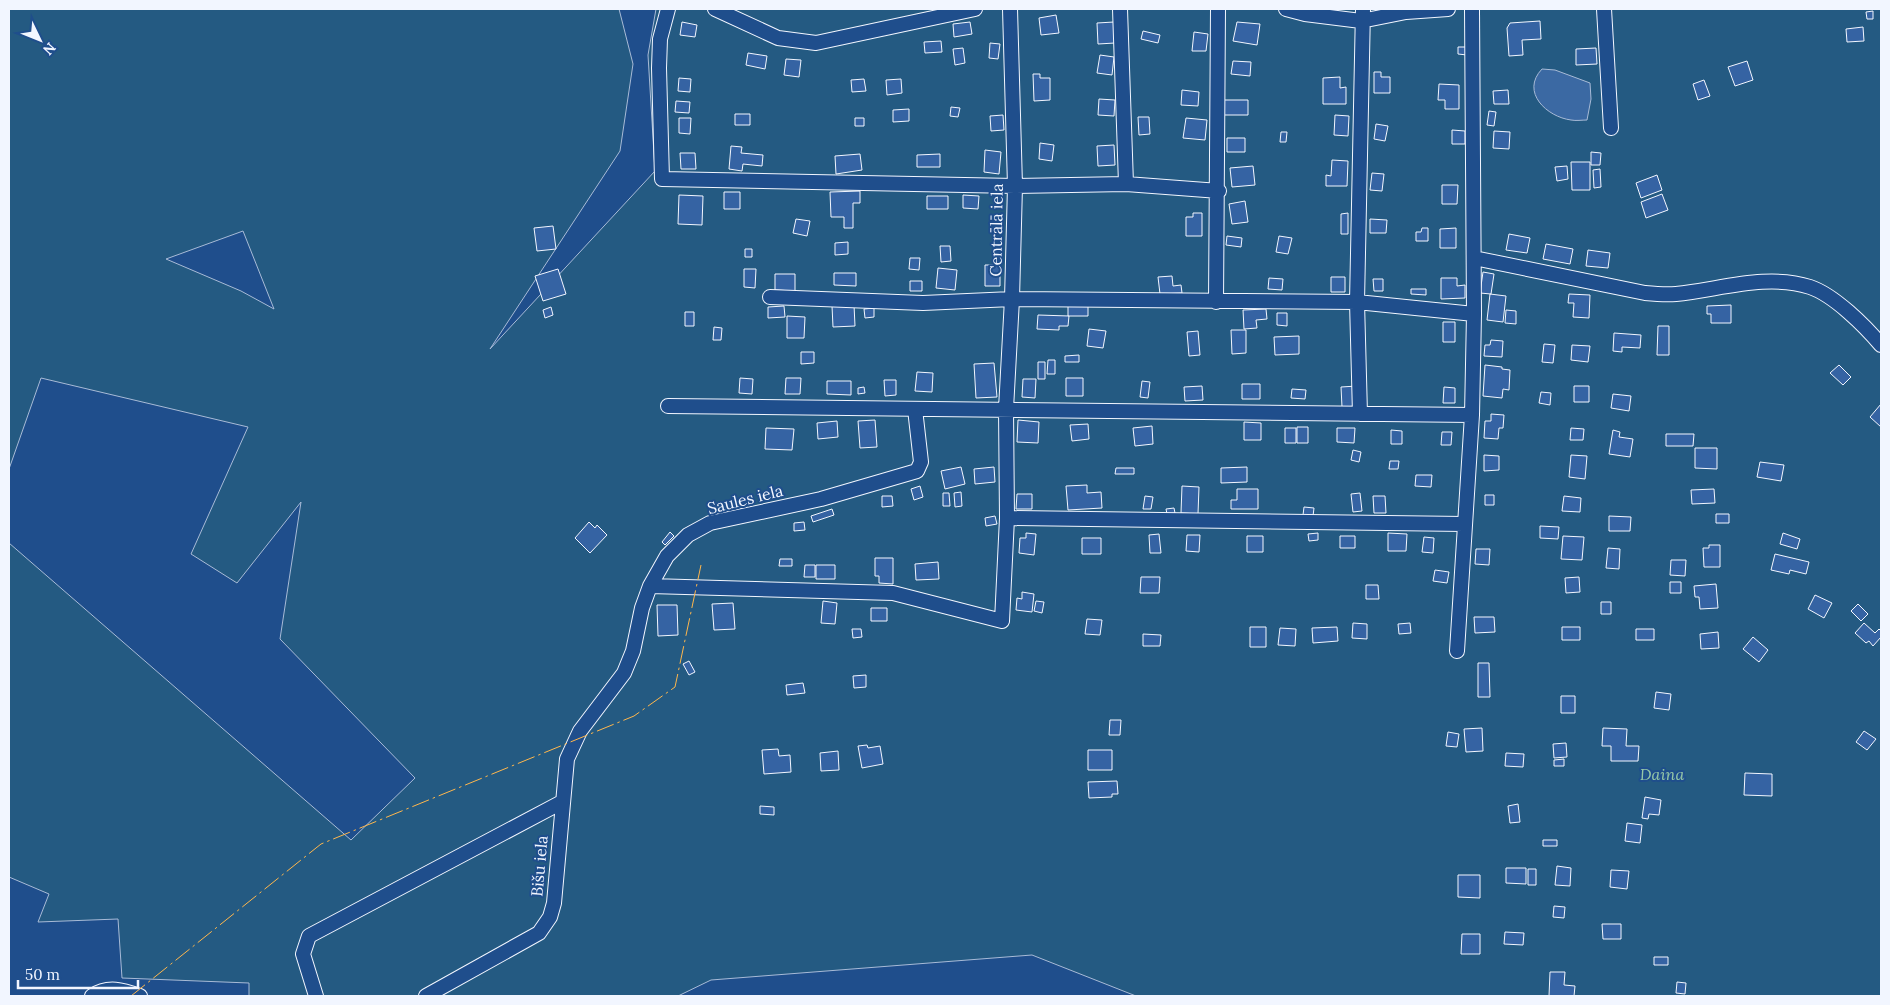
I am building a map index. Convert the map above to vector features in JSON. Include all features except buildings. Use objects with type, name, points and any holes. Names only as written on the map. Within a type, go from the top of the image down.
[{"type":"street","points":[[668,9],[660,40],[659,68],[662,179],[1015,186],[1126,184],[1219,191]]},
{"type":"street","points":[[715,9],[778,38],[816,43],[975,9]]},
{"type":"street","name":"Centrālā iela","points":[[650,586],[893,592],[1002,621],[1007,518],[1006,409],[1012,299],[1015,186],[1010,9]]},
{"type":"street","points":[[1120,9],[1126,184]]},
{"type":"street","points":[[1216,302],[1219,191],[1218,9]]},
{"type":"street","points":[[1286,9],[1305,14],[1362,15],[1448,9]]},
{"type":"street","points":[[1457,651],[1472,416],[1474,258],[1472,9]]},
{"type":"street","points":[[1604,9],[1611,128]]},
{"type":"street","points":[[1360,414],[1357,302],[1362,15]]},
{"type":"street","points":[[1474,258],[1645,293],[1674,294],[1739,284],[1779,282],[1811,287],[1834,301],[1870,331],[1881,345]]},
{"type":"street","points":[[770,297],[923,303],[1012,299],[1357,302],[1474,314]]},
{"type":"street","points":[[668,406],[1472,416]]},
{"type":"street","name":"Saules iela","points":[[566,759],[580,731],[624,674],[633,651],[642,608],[650,586],[668,556],[688,536],[710,523],[821,499],[917,471],[922,462],[915,409]]},
{"type":"street","points":[[1007,518],[1464,524]]},
{"type":"street","name":"Bišu iela","points":[[426,996],[539,933],[550,917],[554,903],[566,759]]},
{"type":"street","points":[[316,996],[303,954],[308,936],[562,802]]},
{"type":"street","points":[[92,996],[102,989],[124,990],[140,996]]},
{"type":"green space","name":"Daina","points":[[9,9],[619,9],[633,64],[620,151],[490,349],[655,171],[648,55],[656,9],[1881,9],[1881,996],[1136,996],[1032,955],[711,980],[678,996],[249,996],[249,983],[122,978],[118,919],[38,922],[49,894],[9,877],[9,543],[351,840],[415,778],[280,639],[301,502],[237,583],[191,554],[248,427],[41,378],[9,469]],"holes":[[[243,231],[274,309],[241,291],[166,259]]]},
{"type":"shaded area","points":[[1542,69],[1555,70],[1590,83],[1591,99],[1587,120],[1562,118],[1545,109],[1535,94],[1534,86],[1536,78]]},
{"type":"power","points":[[131,996],[321,844],[634,716],[675,687],[701,565]]}]
